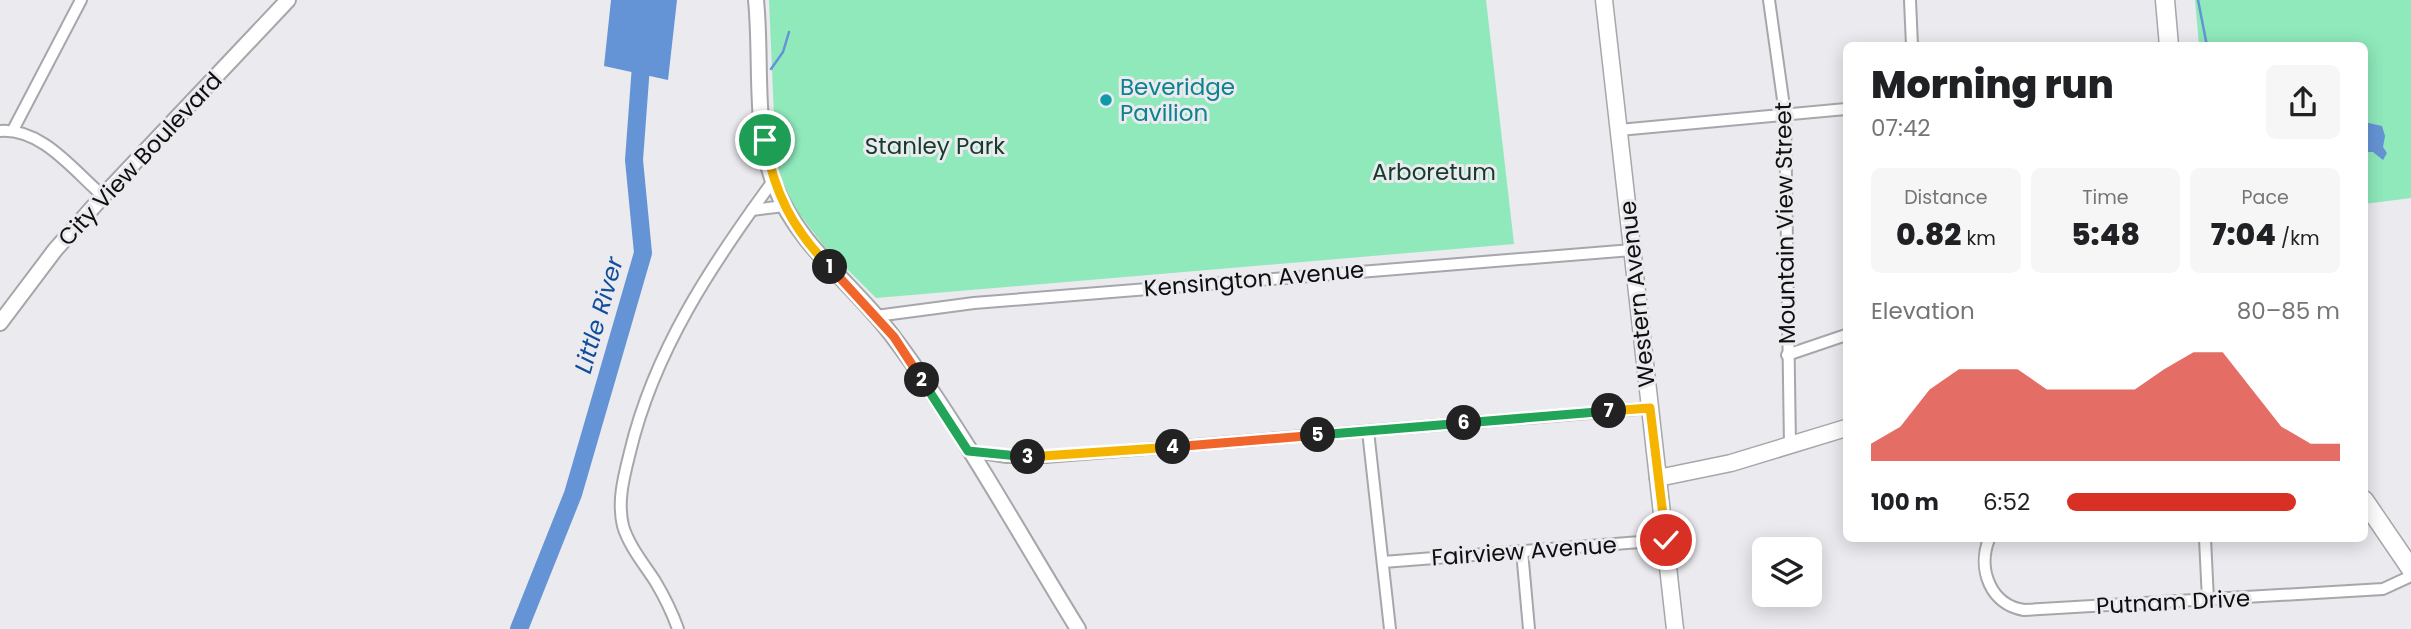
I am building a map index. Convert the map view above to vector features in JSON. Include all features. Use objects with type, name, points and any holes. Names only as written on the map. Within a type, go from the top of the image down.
[{"type":"main road","name":"Western Avenue","points":[[1604,0],[1675,629]]},
{"type":"main road","points":[[2165,0],[2169,42]]},
{"type":"main road","points":[[1658,478],[1684,475],[1843,429]]},
{"type":"main road","points":[[2368,505],[2411,569]]},
{"type":"street","points":[[13,130],[81,0]]},
{"type":"street","name":"City View Boulevard","points":[[0,323],[55,250],[103,196],[288,0]]},
{"type":"street","points":[[755,0],[762,117],[773,181],[784,206],[811,247],[894,337],[1078,629]]},
{"type":"street","name":"Mountain View Street","points":[[1769,0],[1786,114],[1790,446]]},
{"type":"street","points":[[1910,0],[1912,42]]},
{"type":"street","points":[[1619,130],[1843,109]]},
{"type":"street","points":[[0,131],[13,130],[34,136],[103,196]]},
{"type":"street","points":[[678,629],[663,595],[625,532],[621,512],[622,486],[640,412],[655,373],[687,310],[773,181]]},
{"type":"street","points":[[752,210],[784,206]]},
{"type":"street","name":"Kensington Avenue","points":[[876,316],[988,301],[1632,250]]},
{"type":"street","points":[[1787,355],[1843,336]]},
{"type":"street","points":[[968,451],[1007,457],[1046,457],[1650,408]]},
{"type":"street","points":[[1368,431],[1390,629]]},
{"type":"street","name":"Fairview Avenue","points":[[1383,562],[1666,540]]},
{"type":"street","name":"Putnam Drive","points":[[1988,542],[1984,558],[1990,584],[2001,603],[2012,608],[2383,589],[2411,576]]},
{"type":"street","points":[[2205,542],[2208,600]]},
{"type":"street","points":[[1522,551],[1529,629]]},
{"type":"green space","name":"Stanley Park","points":[[769,0],[1486,0],[1514,244],[876,298],[824,246],[791,203],[776,162]]},
{"type":"green space","points":[[2195,0],[2411,0],[2411,198],[2368,203],[2368,42],[2199,42]]},
{"type":"water","points":[[611,0],[677,0],[668,80],[604,66]]},
{"type":"water","points":[[2368,123],[2382,126],[2385,136],[2383,147],[2387,153],[2383,160],[2373,152],[2368,152]]},
{"type":"waterway","points":[[2198,0],[2206,42]]},
{"type":"waterway","points":[[771,69],[783,52],[789,32]]},
{"type":"waterway","name":"Little River","points":[[519,629],[573,494],[643,253],[634,160],[642,52]]},
{"type":"place","name":"Beveridge Pavilion","points":[[1106,100]]},
{"type":"route","points":[[765,140],[773,181],[796,227],[816,253],[894,337],[968,451],[1007,457],[1046,457],[1650,408],[1666,540]]},
{"type":"park label","name":"Arboretum","points":[[1434,172]]}]
